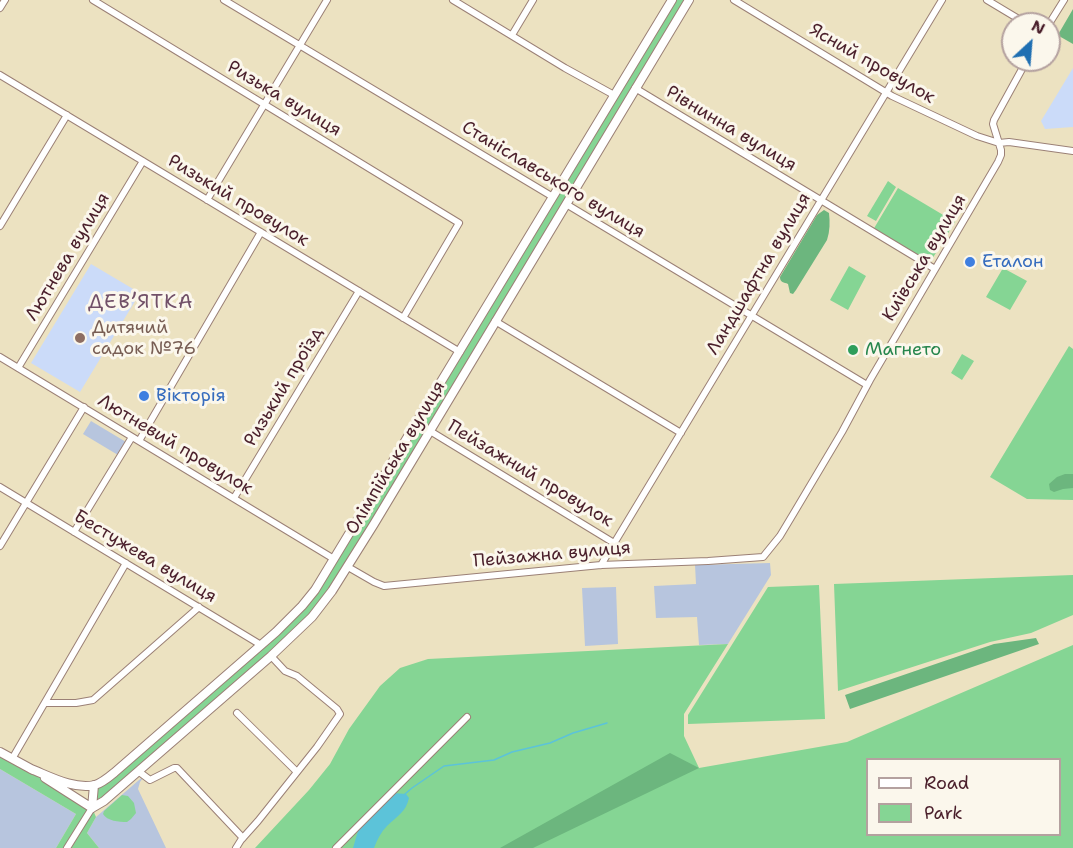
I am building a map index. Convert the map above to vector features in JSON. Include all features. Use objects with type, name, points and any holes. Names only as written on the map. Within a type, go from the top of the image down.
[{"type":"main road","name":"Олімпійська вулиця","points":[[94,785],[115,772],[261,645],[309,599],[672,0]]},
{"type":"main road","name":"Олімпійська вулиця","points":[[92,808],[104,801],[271,656],[312,617],[332,591],[689,0]]},
{"type":"main road","name":"Станіславського вулиця","points":[[553,197],[566,204]]},
{"type":"main road","points":[[334,559],[348,567]]},
{"type":"main road","name":"Бестужева вулиця","points":[[261,645],[271,656]]},
{"type":"main road","points":[[0,752],[92,808],[94,785],[76,785],[30,769]]},
{"type":"main road","points":[[115,772],[125,783]]},
{"type":"street","points":[[0,8],[5,0]]},
{"type":"street","name":"Ризька вулиця","points":[[93,0],[459,223],[403,318]]},
{"type":"street","name":"Станіславського вулиця","points":[[224,0],[553,197]]},
{"type":"street","points":[[207,200],[327,0]]},
{"type":"street","points":[[453,0],[614,95]]},
{"type":"street","points":[[512,35],[533,0]]},
{"type":"street","name":"Ясний провулок","points":[[734,0],[886,92],[917,109],[977,136],[999,143],[1009,142],[1073,151]]},
{"type":"street","name":"Ландшафтна вулиця","points":[[601,565],[942,0]]},
{"type":"street","points":[[987,0],[1007,12]]},
{"type":"street","name":"Київська вулиця","points":[[764,557],[798,507],[1000,158],[999,143],[993,124],[1021,72]]},
{"type":"street","name":"Ризький провулок","points":[[0,75],[460,351]]},
{"type":"street","name":"Рівнинна вулиця","points":[[636,88],[935,269]]},
{"type":"street","points":[[0,226],[67,115]]},
{"type":"street","name":"Лютнева вулиця","points":[[18,368],[143,162]]},
{"type":"street","name":"Станіславського вулиця","points":[[566,204],[867,385]]},
{"type":"street","points":[[139,441],[261,232]]},
{"type":"street","name":"Ризький проїзд","points":[[234,498],[359,291]]},
{"type":"street","points":[[495,321],[681,433]]},
{"type":"street","name":"Лютневий провулок","points":[[0,357],[334,559]]},
{"type":"street","points":[[0,546],[84,407]]},
{"type":"street","name":"Пейзажний провулок","points":[[430,431],[614,543]]},
{"type":"street","points":[[74,532],[132,437]]},
{"type":"street","name":"Бестужева вулиця","points":[[0,487],[261,645]]},
{"type":"street","name":"Пейзажна вулиця","points":[[348,567],[384,586],[601,565],[764,557]]},
{"type":"street","points":[[12,759],[126,563]]},
{"type":"street","points":[[45,703],[76,703],[93,700],[199,607]]},
{"type":"street","points":[[236,848],[340,714],[297,676],[285,671],[271,656]]},
{"type":"street","points":[[237,713],[297,772]]},
{"type":"street","points":[[336,848],[467,717]]},
{"type":"street","points":[[138,771],[150,780],[177,768],[243,838]]},
{"type":"street","points":[[67,848],[92,808]]},
{"type":"shaded area","points":[[1073,68],[1073,127],[1045,129],[1041,121]]},
{"type":"shaded area","name":"Дитячий садок №76","points":[[91,264],[140,293],[80,392],[31,363]]},
{"type":"shaded area","points":[[91,421],[126,442],[118,455],[83,434]]},
{"type":"shaded area","points":[[770,563],[771,575],[728,644],[699,645],[697,617],[656,618],[654,586],[696,584],[695,565]]},
{"type":"shaded area","points":[[616,587],[618,644],[585,646],[582,588]]},
{"type":"shaded area","points":[[0,769],[76,814],[56,848],[0,848]]},
{"type":"shaded area","points":[[146,774],[138,789],[166,848],[99,848],[87,833],[96,817]]},
{"type":"green space","points":[[671,0],[689,0],[495,321],[312,617],[92,808],[94,785],[100,783],[302,606]]},
{"type":"green space","points":[[1073,9],[1073,44],[1061,37],[1061,30]]},
{"type":"green space","points":[[888,181],[896,187],[876,221],[867,216]]},
{"type":"green space","points":[[898,188],[955,222],[929,264],[873,230]]},
{"type":"green space","points":[[824,210],[829,213],[830,226],[827,240],[796,290],[793,294],[790,293],[788,284],[781,281],[780,277],[817,215]]},
{"type":"green space","points":[[849,266],[866,276],[848,310],[830,300]]},
{"type":"green space","points":[[1003,268],[1027,281],[1010,310],[986,297]]},
{"type":"green space","points":[[1069,346],[1073,349],[1073,500],[1027,499],[990,477]]},
{"type":"green space","points":[[962,354],[974,361],[962,380],[951,373]]},
{"type":"green space","points":[[1065,474],[1073,474],[1073,488],[1054,492],[1050,490],[1049,484]]},
{"type":"green space","points":[[1073,575],[1073,615],[1031,633],[990,642],[838,691],[834,584]]},
{"type":"green space","points":[[819,585],[825,719],[688,724],[688,715],[768,587]]},
{"type":"green space","points":[[1036,638],[1039,644],[850,709],[845,695],[994,644]]},
{"type":"green space","points":[[728,644],[684,714],[684,736],[699,768],[847,742],[1073,645],[1073,848],[255,848],[330,764],[349,729],[380,686],[400,668],[428,659]]},
{"type":"green space","points":[[0,752],[92,808],[96,817],[87,833],[99,848],[56,848],[76,814],[0,769]]},
{"type":"green space","points":[[670,753],[699,768],[533,848],[500,848]]},
{"type":"green space","points":[[122,795],[128,796],[134,803],[136,813],[127,822],[107,818],[103,814],[104,811]]},
{"type":"water","points":[[393,793],[406,794],[409,798],[403,810],[383,831],[374,848],[353,848],[358,831]]},
{"type":"waterway","points":[[405,794],[444,766],[494,760],[512,752],[550,743],[573,733],[607,723]]},
{"type":"place","name":"Еталон","points":[[970,262]]},
{"type":"place","name":"Дитячий садок №76","points":[[80,338]]},
{"type":"place","name":"Магнето","points":[[853,350]]},
{"type":"place","name":"Вікторія","points":[[144,396]]},
{"type":"district","name":"ДЕВ’ЯТКА","points":[[141,303]]}]
